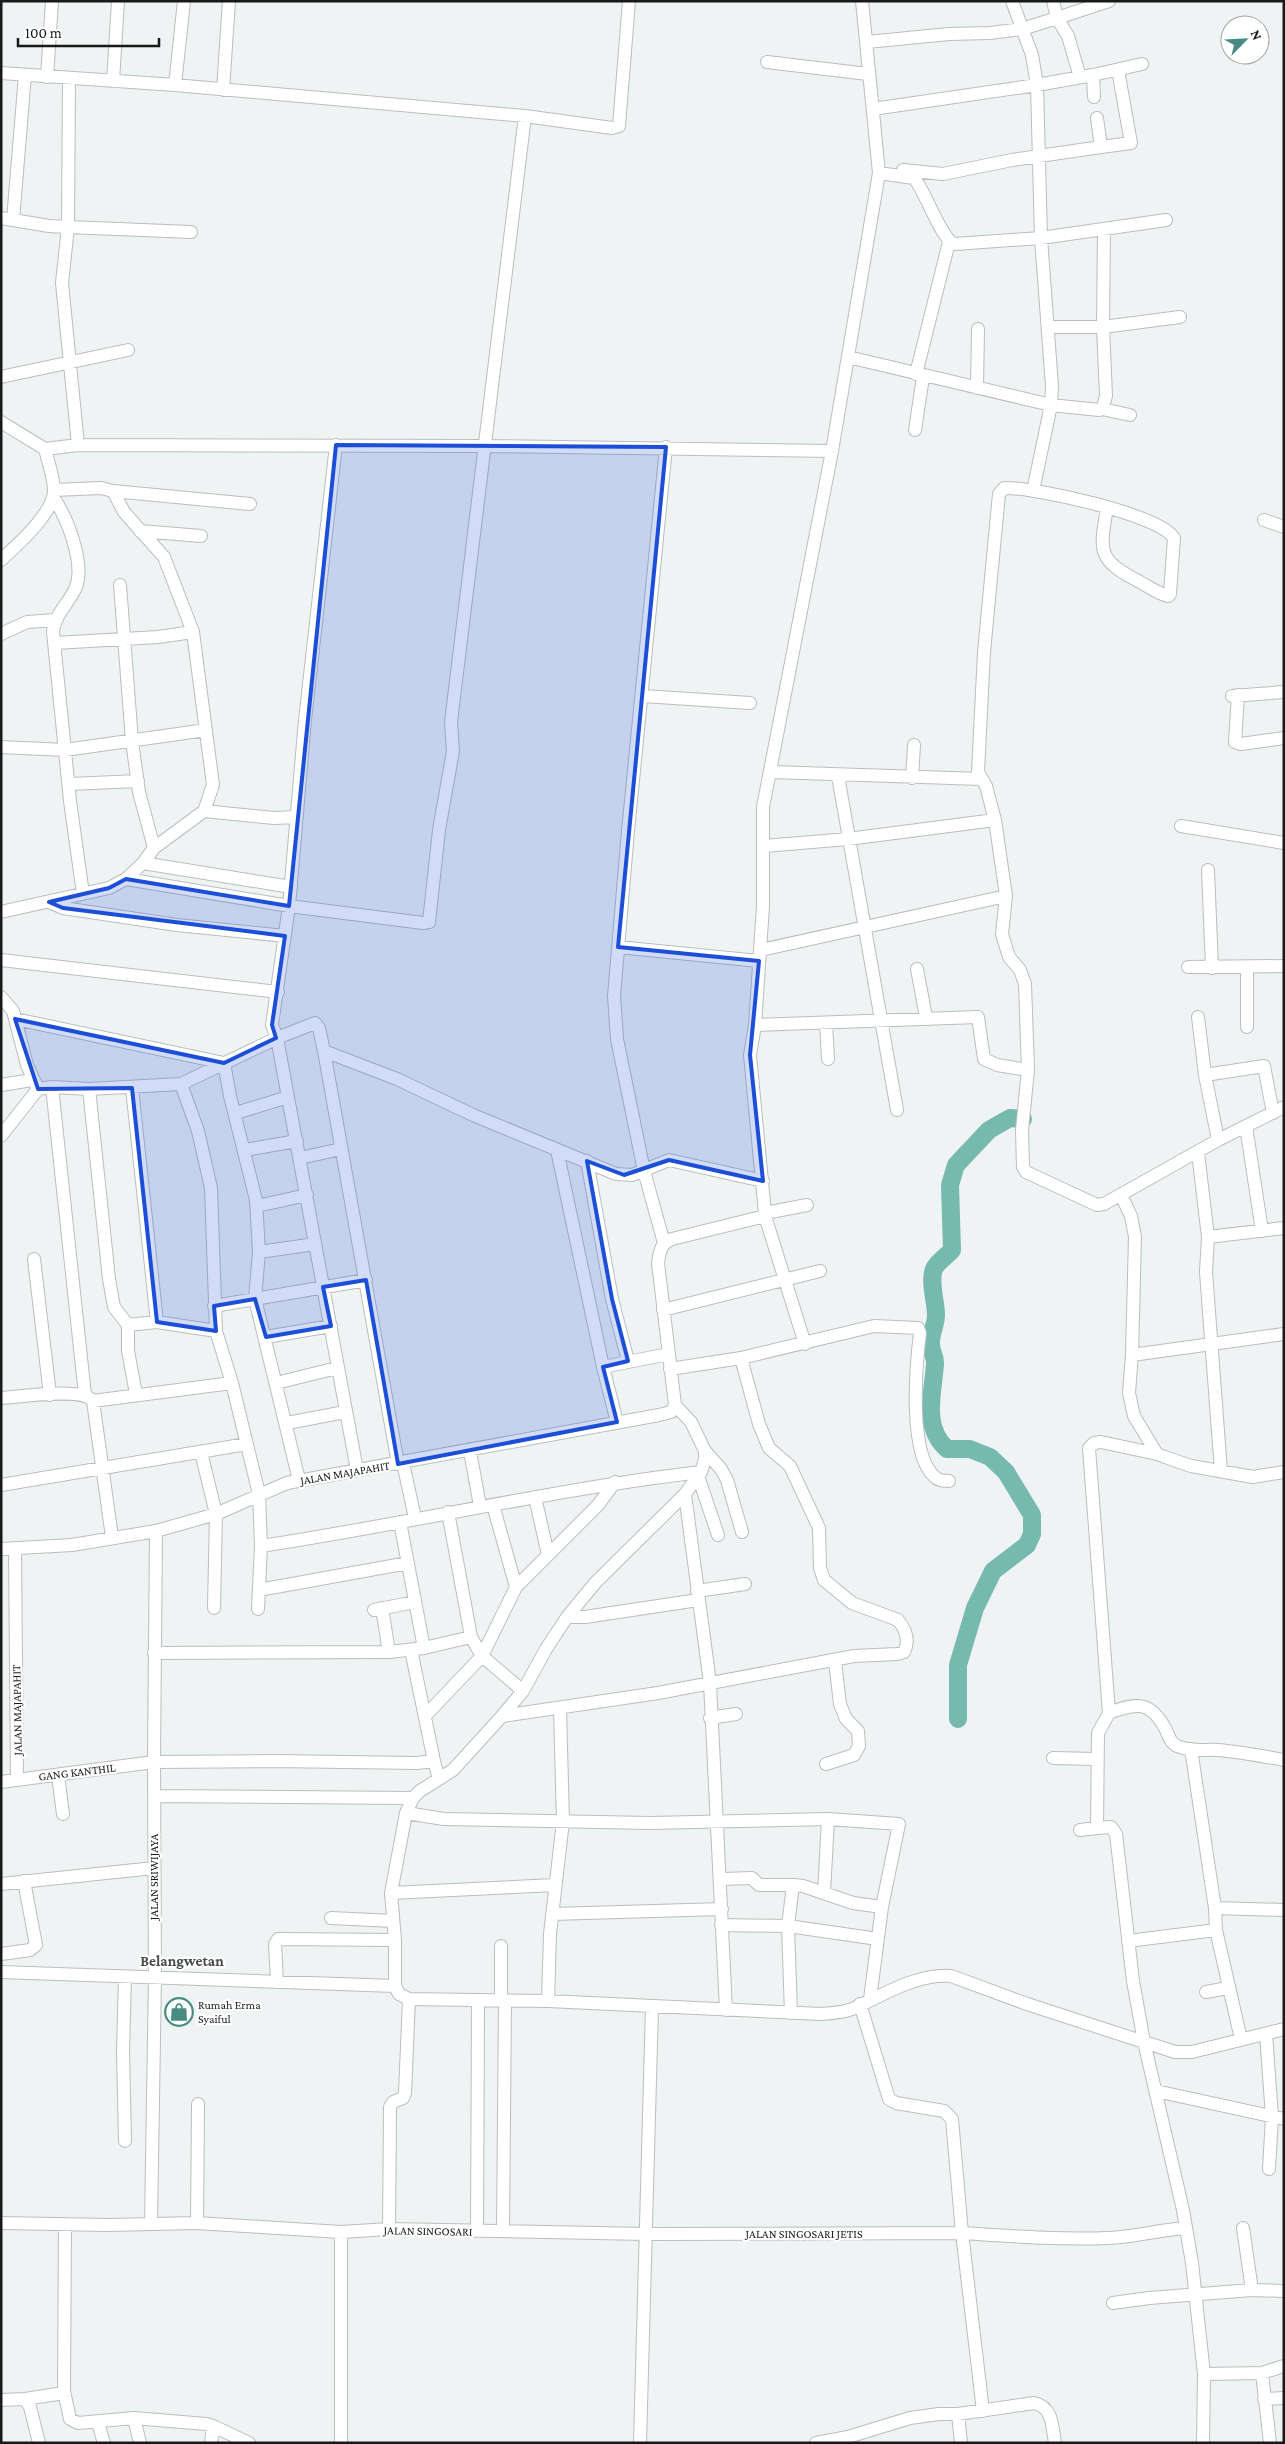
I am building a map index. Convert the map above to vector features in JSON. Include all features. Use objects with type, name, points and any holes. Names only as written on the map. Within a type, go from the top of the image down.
[{"type":"street","points":[[46,77],[52,1]]},
{"type":"street","points":[[113,81],[118,1]]},
{"type":"street","points":[[175,85],[184,1]]},
{"type":"street","points":[[223,90],[229,1]]},
{"type":"street","points":[[1,73],[175,85],[525,116],[612,128],[619,126],[629,1]]},
{"type":"street","points":[[805,1344],[765,1214],[750,1064],[760,956],[764,846],[763,807],[767,785],[772,772],[788,670],[832,451],[879,169],[862,1]]},
{"type":"street","points":[[1012,1],[1032,55],[1037,85],[1041,238],[1052,386],[1051,405],[1033,491]]},
{"type":"street","points":[[1053,1],[1057,18],[1068,36],[1094,97]]},
{"type":"street","points":[[867,42],[1022,29],[1109,1]]},
{"type":"street","points":[[767,62],[868,74]]},
{"type":"street","points":[[874,109],[1037,85],[1142,64]]},
{"type":"street","points":[[879,169],[943,174],[1040,155],[1131,142],[1118,70]]},
{"type":"street","points":[[25,75],[7,219],[49,226],[191,232]]},
{"type":"street","points":[[69,79],[68,227],[62,284],[78,444]]},
{"type":"street","points":[[126,879],[289,906],[423,923],[430,920],[439,830],[452,751],[452,722],[525,116]]},
{"type":"street","points":[[1096,118],[1101,147]]},
{"type":"street","points":[[879,169],[914,178],[923,191],[949,242],[920,375],[915,430]]},
{"type":"street","points":[[949,242],[964,244],[1041,238],[1166,220]]},
{"type":"street","points":[[1102,409],[1106,396],[1103,327],[1104,230]]},
{"type":"street","points":[[1048,327],[1103,327],[1180,317]]},
{"type":"street","points":[[977,388],[978,329]]},
{"type":"street","points":[[1,377],[128,350]]},
{"type":"street","points":[[848,358],[1051,405],[1097,411],[1102,409],[1130,415]]},
{"type":"street","points":[[1,422],[45,449],[78,444],[666,447],[832,451]]},
{"type":"street","points":[[336,445],[289,906],[272,1025],[277,1038],[297,1141],[357,1470]]},
{"type":"street","points":[[666,447],[614,996],[617,1039],[644,1171],[664,1243],[658,1263],[675,1404],[691,1422],[705,1451],[721,1469],[727,1480],[742,1532]]},
{"type":"street","points":[[45,449],[53,493],[69,527],[78,574],[76,586],[54,625],[65,750],[70,784],[70,801],[83,894]]},
{"type":"street","points":[[1107,508],[1103,535],[1104,549],[1109,562],[1124,574],[1165,596],[1170,594],[1174,542],[1172,535],[1138,516],[1107,508],[1033,491],[1006,487],[1001,489],[999,494],[979,726],[978,772],[986,786],[995,820],[1006,896],[1002,934],[1009,957],[1020,970],[1025,984],[1028,1070],[1026,1106],[1022,1130],[1023,1167],[1032,1176],[1097,1205],[1104,1204],[1198,1153],[1218,1140],[1279,1110],[1264,1066],[1205,1075]]},
{"type":"street","points":[[53,493],[101,488],[113,491],[250,504]]},
{"type":"street","points":[[1,912],[109,888],[126,879],[143,863],[154,848],[204,812],[213,785],[193,632],[164,557],[124,512],[113,491]]},
{"type":"street","points":[[1,560],[41,519],[53,493]]},
{"type":"street","points":[[1264,520],[1284,527]]},
{"type":"street","points":[[140,531],[201,536]]},
{"type":"street","points":[[120,585],[132,741],[138,781],[154,848]]},
{"type":"street","points":[[1,634],[27,622],[56,620]]},
{"type":"street","points":[[55,643],[193,632]]},
{"type":"street","points":[[1284,692],[1235,695],[1236,742],[1241,744],[1284,738]]},
{"type":"street","points":[[643,696],[750,703]]},
{"type":"street","points":[[1,747],[65,750],[206,730]]},
{"type":"street","points":[[912,778],[914,745]]},
{"type":"street","points":[[772,772],[838,776],[981,779]]},
{"type":"street","points":[[838,776],[882,1019],[896,1110]]},
{"type":"street","points":[[70,784],[138,781]]},
{"type":"street","points":[[204,812],[274,818],[297,817]]},
{"type":"street","points":[[764,846],[848,839],[995,820]]},
{"type":"street","points":[[1181,826],[1284,843]]},
{"type":"street","points":[[143,863],[290,887]]},
{"type":"street","points":[[1208,870],[1212,968]]},
{"type":"street","points":[[618,948],[760,956],[864,928],[1006,896]]},
{"type":"street","points":[[49,902],[63,908],[176,924],[285,936]]},
{"type":"street","points":[[1,960],[278,992]]},
{"type":"street","points":[[1188,967],[1284,966]]},
{"type":"street","points":[[1247,967],[1247,1027]]},
{"type":"street","points":[[917,969],[926,1017]]},
{"type":"street","points":[[1,997],[9,1013],[35,1084]]},
{"type":"street","points":[[9,1013],[224,1063]]},
{"type":"street","points":[[755,1025],[926,1017],[978,1017],[984,1059],[998,1065],[1028,1070]]},
{"type":"street","points":[[1198,1017],[1205,1075],[1218,1140]]},
{"type":"street","points":[[1,1085],[35,1084],[89,1089],[181,1084],[277,1038],[315,1023],[319,1028],[324,1051],[401,1463],[415,1518]]},
{"type":"street","points":[[826,1023],[828,1059]]},
{"type":"street","points":[[324,1051],[397,1079],[473,1115],[616,1174],[632,1175],[669,1160],[763,1181]]},
{"type":"street","points":[[224,1063],[230,1096],[236,1113],[257,1206],[259,1252],[255,1300],[266,1337],[299,1480]]},
{"type":"street","points":[[1,1136],[35,1084]]},
{"type":"street","points":[[181,1084],[198,1131],[211,1188],[214,1227],[214,1306],[216,1331],[232,1383],[259,1494],[261,1546],[258,1609]]},
{"type":"street","points":[[52,1087],[89,1398],[112,1537]]},
{"type":"street","points":[[132,1088],[157,1322]]},
{"type":"street","points":[[89,1089],[112,1303],[128,1325],[128,1351],[136,1394]]},
{"type":"street","points":[[236,1113],[288,1097]]},
{"type":"street","points":[[1246,1126],[1262,1231]]},
{"type":"street","points":[[245,1150],[297,1141]]},
{"type":"street","points":[[300,1158],[341,1150]]},
{"type":"street","points":[[557,1150],[603,1367],[617,1422]]},
{"type":"street","points":[[1198,1153],[1208,1237],[1206,1272],[1221,1471]]},
{"type":"street","points":[[587,1162],[612,1299],[628,1361]]},
{"type":"street","points":[[257,1206],[307,1195]]},
{"type":"street","points":[[1121,1195],[1131,1216],[1135,1237],[1130,1405],[1157,1454]]},
{"type":"street","points":[[664,1243],[672,1239],[765,1214],[807,1205]]},
{"type":"street","points":[[1208,1237],[1284,1228]]},
{"type":"street","points":[[259,1252],[315,1244]]},
{"type":"street","points":[[34,1260],[50,1395]]},
{"type":"street","points":[[663,1310],[820,1271]]},
{"type":"street","points":[[214,1306],[366,1280]]},
{"type":"street","points":[[128,1325],[157,1322],[216,1331]]},
{"type":"street","points":[[266,1337],[331,1326]]},
{"type":"street","points":[[670,1370],[741,1358],[874,1326],[918,1328],[920,1333],[915,1398],[918,1430],[931,1474],[939,1480],[949,1481]]},
{"type":"street","points":[[1132,1355],[1284,1334]]},
{"type":"street","points":[[603,1367],[668,1354]]},
{"type":"street","points":[[502,1716],[560,1709],[710,1684],[854,1656],[904,1652],[907,1637],[903,1626],[898,1620],[852,1603],[824,1580],[820,1568],[819,1528],[790,1466],[769,1448],[759,1424],[741,1358]]},
{"type":"street","points":[[276,1383],[337,1368]]},
{"type":"street","points":[[1,1398],[50,1395],[89,1398],[232,1383]]},
{"type":"street","name":"JALAN MAJAPAHIT","points":[[1,1549],[72,1545],[156,1531],[216,1514],[259,1494],[299,1480],[470,1451],[672,1412],[675,1404]]},
{"type":"street","points":[[287,1423],[345,1412]]},
{"type":"street","points":[[1097,1828],[1096,1759],[1098,1733],[1109,1714],[1089,1448],[1094,1443],[1101,1442],[1157,1454],[1191,1466],[1253,1477],[1284,1472]]},
{"type":"street","points":[[1,1485],[102,1470],[247,1444]]},
{"type":"street","points":[[470,1451],[516,1587]]},
{"type":"street","points":[[705,1451],[705,1459],[700,1474],[685,1494],[596,1582],[546,1648],[523,1691],[502,1716],[453,1770],[413,1798],[406,1813],[391,1893],[395,1940],[395,1986],[402,1996],[409,1999],[548,2001],[821,2014],[842,2012],[927,1977],[942,1975],[951,1976],[1027,2004],[1164,2050],[1182,2053],[1284,2029]]},
{"type":"street","points":[[202,1452],[216,1514],[214,1608]]},
{"type":"street","points":[[261,1546],[616,1482],[700,1474]]},
{"type":"street","points":[[700,1474],[718,1534]]},
{"type":"street","points":[[426,1715],[482,1656],[516,1587],[598,1505],[616,1482]]},
{"type":"street","points":[[685,1494],[710,1684],[710,1718],[718,1823],[726,2010]]},
{"type":"street","points":[[534,1497],[548,1555]]},
{"type":"street","points":[[448,1512],[471,1636],[482,1656],[523,1691]]},
{"type":"street","points":[[400,1522],[415,1602],[417,1649],[426,1715],[439,1779]]},
{"type":"street","name":"JALAN SRIWIJAYA","points":[[151,2224],[155,1976],[154,1654],[156,1531]]},
{"type":"street","name":"JALAN MAJAPAHIT","points":[[15,1549],[17,1780]]},
{"type":"street","points":[[259,1590],[408,1562]]},
{"type":"street","points":[[568,1617],[585,1617],[698,1596],[745,1584]]},
{"type":"street","points":[[388,1652],[377,1609],[415,1602]]},
{"type":"street","points":[[154,1654],[388,1652],[417,1649],[471,1636]]},
{"type":"street","points":[[826,1764],[854,1755],[859,1746],[858,1730],[846,1719],[840,1704],[835,1660]]},
{"type":"street","points":[[1109,1714],[1129,1706],[1145,1706],[1164,1727],[1173,1744],[1191,1750],[1219,1750],[1284,1760]]},
{"type":"street","points":[[548,2001],[552,1914],[563,1821],[560,1709]]},
{"type":"street","points":[[710,1718],[736,1714]]},
{"type":"street","points":[[1191,1750],[1216,1908],[1216,1930],[1240,2039]]},
{"type":"street","points":[[1053,1758],[1096,1759]]},
{"type":"street","name":"GANG KANTHIL","points":[[1,1782],[154,1762],[434,1761]]},
{"type":"street","points":[[58,1774],[63,1814]]},
{"type":"street","points":[[154,1796],[413,1798]]},
{"type":"street","points":[[406,1813],[444,1819],[563,1821],[718,1823],[828,1819],[898,1824],[901,1827],[882,1907],[878,1939],[865,2001],[889,2099],[896,2103],[944,2111],[952,2120],[962,2233],[983,2411]]},
{"type":"street","points":[[824,1893],[828,1819]]},
{"type":"street","points":[[1080,1830],[1111,1827],[1115,1832],[1128,1941],[1144,2042],[1185,2228],[1196,2296],[1204,2374],[1203,2443]]},
{"type":"street","points":[[1,1884],[154,1868]]},
{"type":"street","points":[[721,1879],[752,1878],[759,1885],[803,1886],[853,1903],[882,1907]]},
{"type":"street","points":[[1,1954],[30,1950],[36,1945],[24,1881]]},
{"type":"street","points":[[391,1893],[555,1885]]},
{"type":"street","points":[[791,2013],[788,1926],[793,1885]]},
{"type":"street","points":[[1216,1908],[1284,1910]]},
{"type":"street","points":[[552,1914],[722,1909]]},
{"type":"street","points":[[331,1918],[393,1920]]},
{"type":"street","points":[[721,1924],[788,1926],[878,1939]]},
{"type":"street","points":[[1128,1941],[1216,1930]]},
{"type":"street","points":[[277,1982],[275,1944],[278,1939],[395,1940]]},
{"type":"street","points":[[502,1946],[502,2231]]},
{"type":"street","points":[[1,1972],[59,1972],[125,1977],[155,1976],[395,1986]]},
{"type":"street","points":[[125,1977],[123,2051],[125,2141]]},
{"type":"street","points":[[1206,1992],[1228,1988]]},
{"type":"street","points":[[389,2229],[390,2107],[393,2102],[403,2098],[406,2093],[409,1999]]},
{"type":"street","points":[[477,2231],[478,2000]]},
{"type":"street","points":[[640,2443],[652,2007]]},
{"type":"street","points":[[1266,2034],[1278,2118],[1269,2168]]},
{"type":"street","points":[[1156,2091],[1278,2118]]},
{"type":"street","points":[[197,2223],[198,2104]]},
{"type":"street","name":"JALAN SINGOSARI","points":[[1,2223],[197,2223],[341,2232],[389,2229],[647,2234]]},
{"type":"street","points":[[65,2224],[64,2393],[66,2406],[73,2421],[78,2423],[98,2423],[134,2418],[180,2420],[213,2426],[249,2443]]},
{"type":"street","name":"JALAN SINGOSARI JETIS","points":[[647,2234],[962,2233],[1069,2238],[1140,2235],[1185,2228]]},
{"type":"street","points":[[1243,2228],[1252,2290]]},
{"type":"street","points":[[341,2232],[341,2443]]},
{"type":"street","points":[[1113,2303],[1149,2298],[1196,2296],[1252,2290],[1284,2291]]},
{"type":"street","points":[[1204,2374],[1262,2374],[1284,2366]]},
{"type":"street","points":[[1262,2374],[1270,2443]]},
{"type":"street","points":[[1,2400],[25,2400],[64,2393]]},
{"type":"street","points":[[1264,2399],[1284,2398]]},
{"type":"street","points":[[25,2400],[30,2407],[39,2443]]},
{"type":"street","points":[[816,2443],[848,2437],[910,2418],[983,2411],[1034,2402],[1042,2404],[1048,2410],[1055,2443]]},
{"type":"street","points":[[958,2414],[961,2443]]},
{"type":"street","points":[[134,2418],[140,2443]]},
{"type":"street","points":[[98,2423],[104,2443]]},
{"type":"street","points":[[211,2443],[213,2426]]},
{"type":"street","points":[[870,2430],[873,2443]]},
{"type":"highlighted area","points":[[336,445],[666,447],[618,947],[759,961],[750,1055],[763,1181],[669,1160],[624,1175],[587,1161],[612,1299],[628,1361],[603,1367],[617,1422],[398,1464],[366,1280],[323,1287],[331,1326],[266,1337],[255,1299],[214,1306],[216,1331],[157,1322],[132,1088],[38,1089],[15,1019],[224,1063],[276,1038],[272,1025],[285,936],[63,908],[49,902],[109,888],[126,879],[289,906]]},
{"type":"waterway","points":[[958,1719],[958,1665],[975,1608],[993,1571],[1027,1545],[1032,1534],[1032,1515],[1006,1472],[990,1457],[970,1449],[947,1449],[934,1431],[931,1409],[935,1361],[931,1342],[936,1315],[932,1286],[933,1274],[937,1264],[952,1250],[950,1185],[956,1165],[989,1130],[1010,1118],[1023,1119]]},
{"type":"place","name":"Rumah Erma Syaiful","points":[[179,2012]]},
{"type":"district","name":"Belangwetan","points":[[182,1961]]}]
